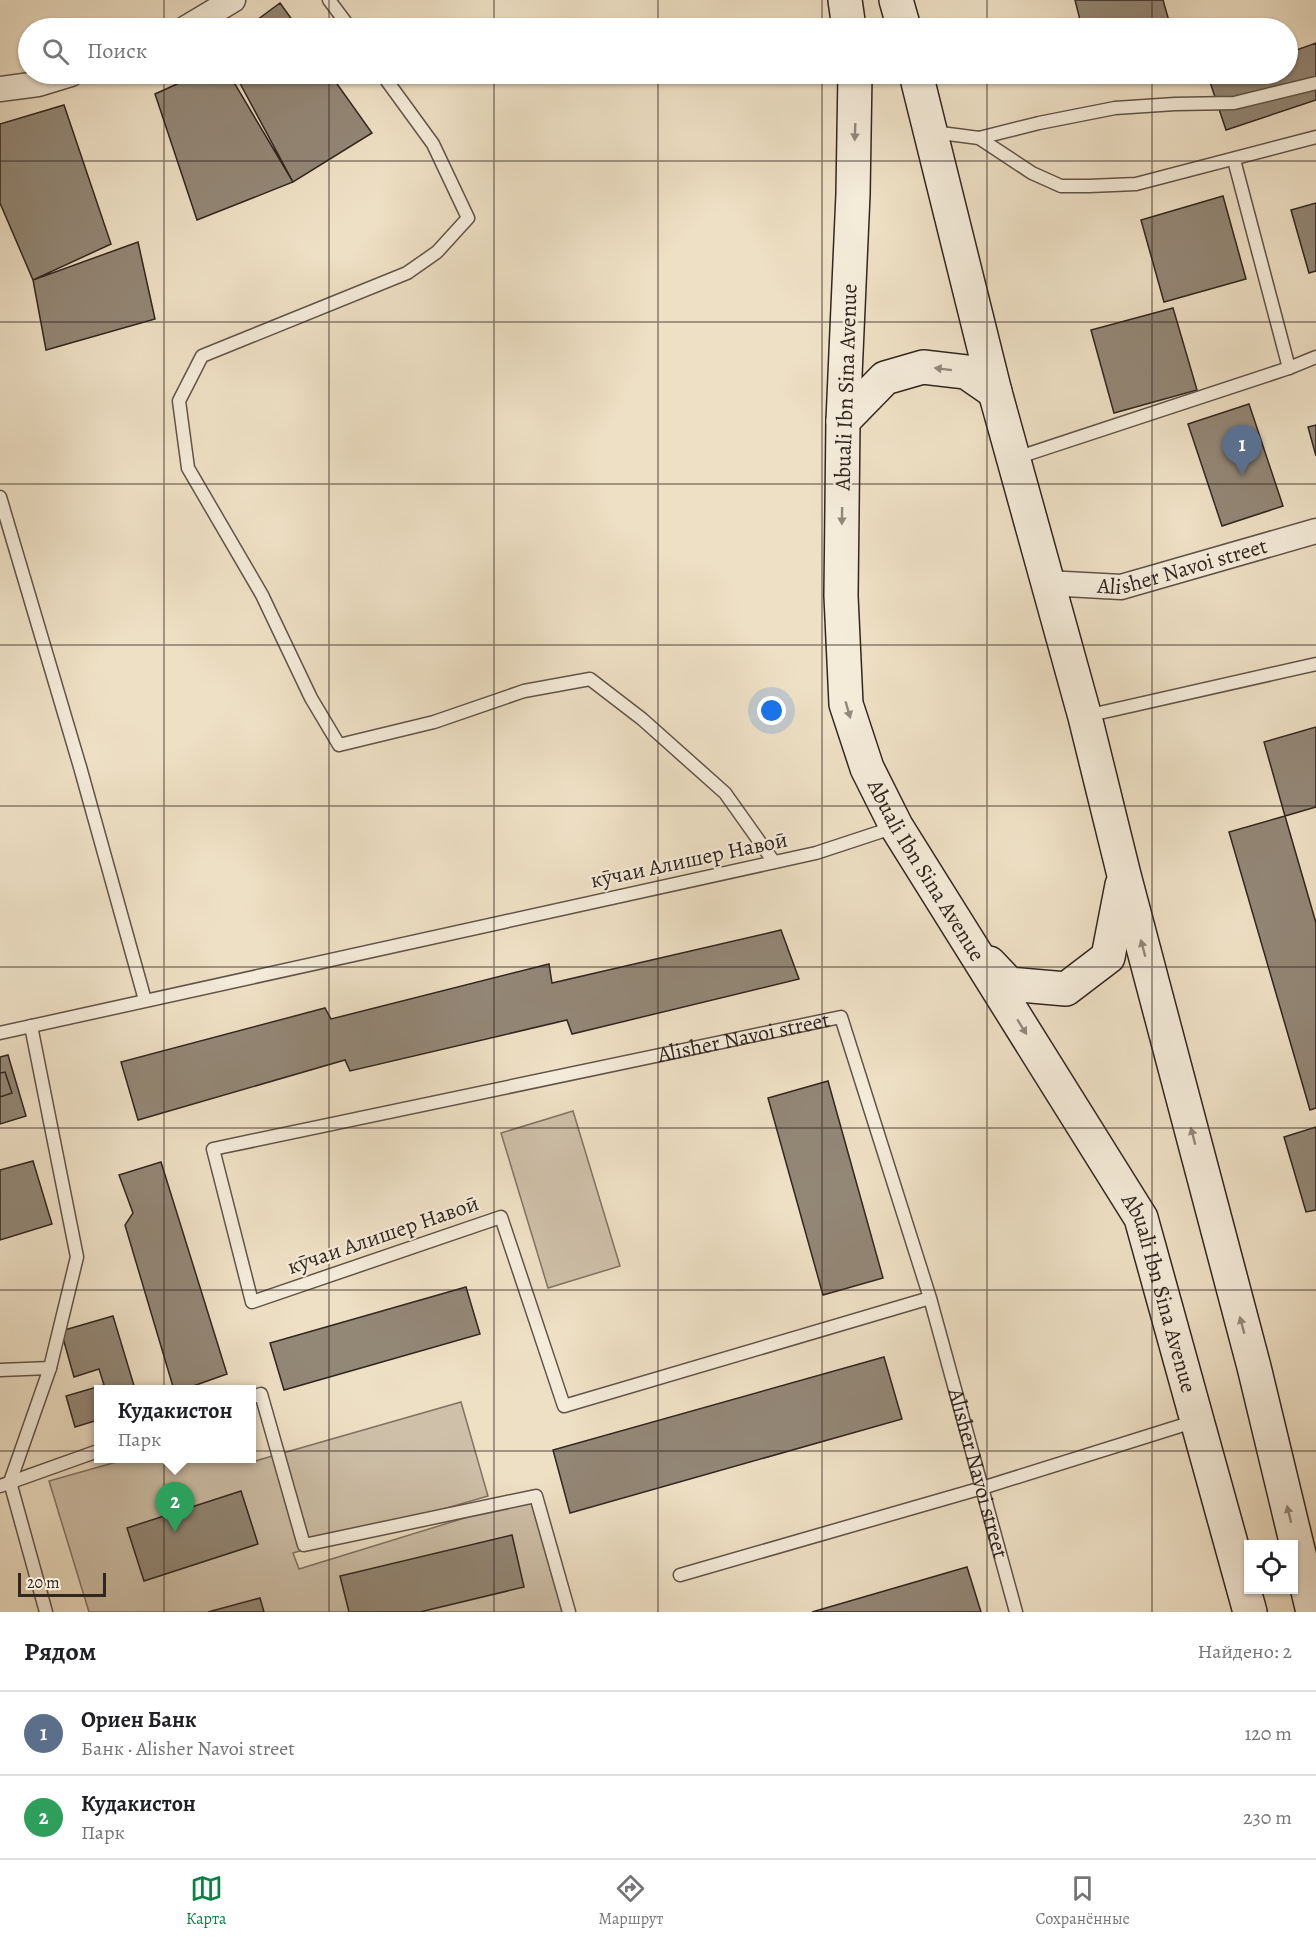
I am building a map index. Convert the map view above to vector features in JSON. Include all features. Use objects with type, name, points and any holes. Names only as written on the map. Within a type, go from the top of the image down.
[{"type":"main road","points":[[845,0],[848,18]]},
{"type":"main road","points":[[896,0],[901,18]]},
{"type":"main road","name":"Abuali Ibn Sina Avenue","points":[[855,84],[853,194],[843,421],[841,596],[846,704],[867,768],[896,826],[1141,1218],[1251,1612]]},
{"type":"main road","points":[[919,84],[995,392],[1085,717],[1124,875],[1254,1367],[1312,1612]]},
{"type":"main road","points":[[843,421],[885,378],[923,367],[966,372],[995,392]]},
{"type":"main road","points":[[970,942],[1009,984],[1066,989],[1108,957],[1124,875]]},
{"type":"street","points":[[203,18],[233,0]]},
{"type":"street","points":[[0,89],[38,84]]},
{"type":"street","name":"Alisher Navoi street","points":[[1047,584],[1121,587],[1316,531]]},
{"type":"lane","points":[[329,0],[342,18]]},
{"type":"lane","points":[[932,132],[979,138],[1114,108],[1234,103],[1316,83]]},
{"type":"lane","points":[[389,84],[433,144],[468,218],[437,252],[407,273],[202,356],[179,401],[188,468],[262,595],[311,698],[339,745],[434,723],[524,691],[590,679],[642,719],[725,793],[774,862]]},
{"type":"lane","points":[[979,138],[1032,173],[1061,186],[1136,184],[1316,137]]},
{"type":"lane","points":[[1234,160],[1289,368]]},
{"type":"lane","points":[[1014,458],[1289,368],[1316,357]]},
{"type":"lane","points":[[0,497],[80,767],[145,1000]]},
{"type":"lane","points":[[1085,717],[1316,664]]},
{"type":"lane","name":"кӯчаи Алишер Навоӣ","points":[[0,1033],[816,853],[896,826]]},
{"type":"lane","name":"Alisher Navoi street","points":[[213,1149],[841,1017],[930,1298],[1016,1612]]},
{"type":"lane","points":[[32,1026],[77,1257],[50,1368],[5,1484],[46,1612]]},
{"type":"lane","name":"кӯчаи Алишер Навоӣ","points":[[213,1149],[252,1302],[501,1217],[564,1406],[930,1298]]},
{"type":"lane","points":[[0,1370],[50,1368]]},
{"type":"lane","points":[[256,1396],[261,1394],[304,1545],[536,1496],[569,1612]]},
{"type":"lane","points":[[680,1575],[982,1488],[1197,1420]]},
{"type":"lane","points":[[5,1484],[94,1453]]},
{"type":"shaded area","points":[[573,1111],[620,1266],[548,1288],[501,1133]]},
{"type":"shaded area","points":[[461,1402],[488,1496],[293,1553],[299,1569],[536,1496],[562,1612],[89,1612],[49,1481],[113,1463],[256,1463],[256,1461]]},
{"type":"building","points":[[1075,0],[1163,0],[1168,18],[1080,18]]},
{"type":"building","points":[[280,3],[291,18],[260,18]]},
{"type":"building","points":[[1316,43],[1316,100],[1226,130],[1211,84],[1298,84],[1298,49]]},
{"type":"building","points":[[177,84],[235,84],[293,182],[197,220],[155,94]]},
{"type":"building","points":[[240,84],[337,84],[372,133],[293,182]]},
{"type":"building","points":[[64,105],[111,244],[33,280],[0,203],[0,124]]},
{"type":"building","points":[[1223,196],[1246,279],[1164,302],[1141,220]]},
{"type":"building","points":[[1316,203],[1316,271],[1309,273],[1291,210]]},
{"type":"building","points":[[138,242],[155,319],[46,350],[33,280]]},
{"type":"building","points":[[1173,308],[1197,390],[1114,413],[1091,330]]},
{"type":"building","points":[[1249,404],[1283,506],[1222,526],[1188,424]]},
{"type":"building","points":[[1316,425],[1316,456],[1308,427]]},
{"type":"building","points":[[1316,727],[1316,807],[1285,816],[1264,742]]},
{"type":"building","points":[[1285,816],[1316,923],[1316,1108],[1310,1110],[1229,832]]},
{"type":"building","points":[[781,930],[799,979],[572,1034],[567,1020],[350,1071],[345,1060],[138,1120],[121,1062],[325,1008],[331,1019],[549,964],[552,983]]},
{"type":"building","points":[[8,1055],[26,1116],[0,1124],[0,1057]]},
{"type":"building","points":[[5,1072],[12,1093],[0,1097],[0,1073]]},
{"type":"building","points":[[828,1081],[883,1278],[823,1295],[768,1098]]},
{"type":"building","points":[[1316,1127],[1316,1210],[1306,1212],[1284,1137]]},
{"type":"building","points":[[33,1161],[52,1224],[0,1240],[0,1170]]},
{"type":"building","points":[[161,1162],[227,1374],[196,1385],[173,1385],[125,1225],[133,1213],[119,1175]]},
{"type":"building","points":[[466,1287],[480,1334],[284,1390],[270,1343]]},
{"type":"building","points":[[113,1316],[134,1385],[104,1385],[99,1369],[74,1377],[61,1331]]},
{"type":"building","points":[[884,1357],[902,1419],[570,1513],[553,1450]]},
{"type":"building","points":[[94,1388],[94,1421],[75,1427],[66,1396]]},
{"type":"building","points":[[241,1491],[258,1544],[144,1581],[127,1528]]},
{"type":"building","points":[[512,1535],[524,1587],[420,1612],[349,1612],[340,1576]]},
{"type":"building","points":[[967,1567],[981,1612],[812,1612]]},
{"type":"building","points":[[260,1598],[264,1612],[208,1612]]},
{"type":"place","name":"Ориен Банк","points":[[1242,475]]},
{"type":"place","name":"Кудакистон","points":[[175,1532]]}]
